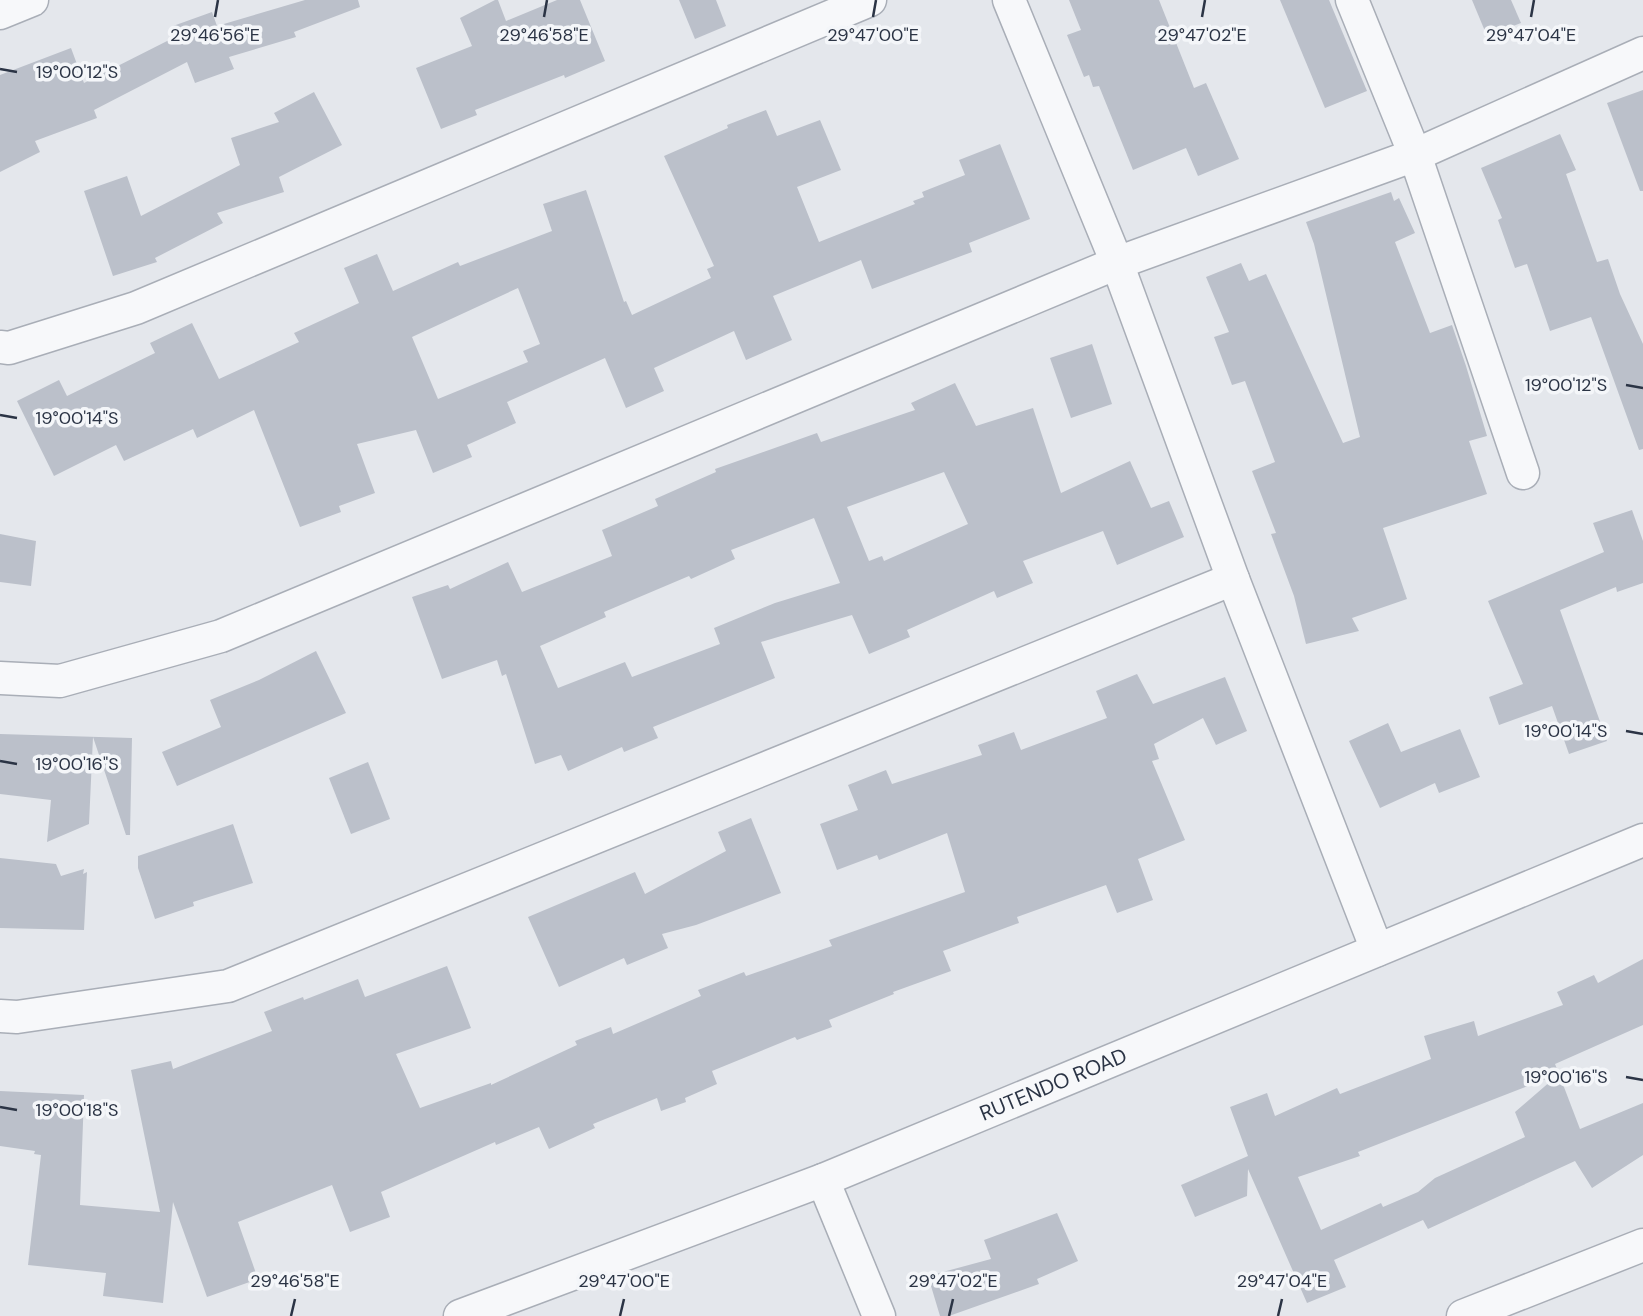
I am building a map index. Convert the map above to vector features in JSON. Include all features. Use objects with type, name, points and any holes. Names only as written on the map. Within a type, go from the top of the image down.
[{"type":"street","points":[[0,13],[32,0]]},
{"type":"street","points":[[0,347],[9,348],[136,308],[870,0]]},
{"type":"street","points":[[1009,0],[1117,263],[1233,579],[1377,950]]},
{"type":"street","points":[[1352,0],[1415,155],[1523,473]]},
{"type":"street","points":[[0,678],[60,681],[221,636],[1117,263],[1415,155],[1643,53]]},
{"type":"street","points":[[0,1016],[17,1017],[228,986],[1233,579]]},
{"type":"street","name":"RUTENDO ROAD","points":[[460,1316],[823,1180],[1643,840]]},
{"type":"street","points":[[823,1180],[879,1316]]},
{"type":"street","points":[[1463,1316],[1643,1245]]},
{"type":"building","points":[[305,0],[358,0],[360,7],[294,32],[296,37],[229,57],[234,69],[195,83],[187,62],[94,110],[97,118],[35,141],[40,152],[0,172],[0,75],[71,48],[84,83],[177,36],[173,26],[212,12],[217,26]]},
{"type":"building","points":[[498,0],[506,21],[557,0],[580,0],[605,61],[475,110],[477,115],[441,129],[416,68],[472,46],[460,18]]},
{"type":"building","points":[[679,0],[716,0],[726,26],[695,39]]},
{"type":"building","points":[[1069,0],[1159,0],[1194,88],[1206,83],[1239,159],[1198,176],[1186,148],[1133,170],[1099,86],[1093,87],[1089,75],[1084,77],[1067,35],[1081,30]]},
{"type":"building","points":[[1280,0],[1329,0],[1367,91],[1325,108]]},
{"type":"building","points":[[1472,0],[1511,0],[1521,23],[1487,36]]},
{"type":"building","points":[[1643,90],[1643,191],[1640,191],[1607,103]]},
{"type":"building","points":[[314,92],[342,145],[279,177],[284,192],[217,213],[223,223],[155,258],[157,262],[113,276],[84,191],[127,176],[141,216],[240,165],[231,138],[279,122],[274,113]]},
{"type":"building","points":[[766,110],[777,136],[820,120],[841,170],[797,187],[819,242],[915,204],[913,201],[924,197],[922,192],[965,175],[959,160],[1000,144],[1030,219],[969,243],[972,252],[872,289],[861,260],[773,296],[792,340],[746,360],[734,331],[654,368],[664,391],[626,408],[605,358],[507,402],[516,423],[467,445],[472,457],[433,473],[416,430],[357,444],[375,493],[339,506],[341,512],[300,527],[254,410],[197,438],[193,429],[124,461],[116,445],[54,476],[17,401],[59,380],[67,396],[155,353],[150,343],[192,323],[219,379],[299,342],[294,333],[359,303],[344,268],[377,254],[393,291],[458,262],[460,266],[552,231],[543,204],[586,190],[624,302],[626,301],[632,315],[711,278],[707,269],[714,266],[664,156],[728,128],[727,125]],"holes":[[[518,288],[540,344],[523,351],[528,362],[438,399],[412,337]]]},
{"type":"building","points":[[1560,134],[1576,170],[1566,174],[1597,262],[1608,259],[1620,294],[1643,344],[1643,449],[1639,450],[1591,317],[1550,331],[1527,264],[1515,268],[1498,220],[1502,218],[1481,168]]},
{"type":"building","points":[[1391,192],[1394,201],[1399,198],[1415,233],[1395,242],[1430,333],[1452,325],[1466,366],[1487,436],[1469,441],[1487,494],[1383,528],[1407,599],[1352,618],[1359,631],[1306,644],[1294,596],[1271,534],[1276,533],[1252,471],[1275,462],[1245,381],[1232,385],[1214,337],[1229,332],[1206,277],[1241,263],[1249,281],[1266,274],[1343,443],[1360,437],[1314,244],[1306,222]]},
{"type":"building","points":[[1092,344],[1112,404],[1071,418],[1050,358]]},
{"type":"building","points":[[955,383],[976,426],[1033,408],[1061,493],[1130,461],[1151,508],[1169,501],[1184,537],[1117,565],[1103,531],[1023,561],[1033,583],[997,598],[994,591],[907,630],[910,637],[869,654],[852,615],[761,642],[775,678],[653,727],[658,738],[624,752],[622,747],[568,771],[561,755],[535,764],[506,674],[502,676],[497,660],[442,679],[412,597],[448,585],[450,589],[508,562],[522,592],[612,556],[602,530],[658,506],[655,499],[716,472],[715,469],[817,433],[821,442],[915,410],[911,403]],"holes":[[[944,472],[968,524],[884,561],[882,556],[869,561],[847,507]],[[814,518],[840,583],[775,603],[714,628],[720,644],[632,677],[625,662],[558,688],[540,646],[606,617],[604,612],[735,559],[731,550]]]},
{"type":"building","points":[[1632,510],[1643,541],[1643,583],[1617,592],[1616,587],[1560,610],[1607,741],[1569,754],[1552,706],[1499,725],[1489,697],[1523,684],[1488,601],[1604,552],[1593,523]]},
{"type":"building","points":[[0,534],[36,541],[31,586],[0,582]]},
{"type":"building","points":[[316,651],[346,713],[177,786],[162,752],[221,727],[210,700],[259,680]]},
{"type":"building","points":[[1137,674],[1153,704],[1225,677],[1247,731],[1216,745],[1203,718],[1154,744],[1159,759],[1152,761],[1185,840],[1138,859],[1153,900],[1117,913],[1106,885],[1017,917],[1019,923],[943,951],[951,971],[893,992],[894,994],[829,1020],[832,1027],[797,1040],[795,1037],[712,1071],[717,1084],[685,1098],[686,1102],[661,1111],[657,1098],[593,1124],[595,1128],[549,1149],[539,1127],[496,1145],[495,1142],[381,1192],[390,1217],[350,1232],[332,1185],[238,1222],[258,1279],[207,1297],[173,1202],[163,1303],[103,1296],[106,1273],[28,1265],[41,1155],[34,1154],[35,1151],[0,1146],[0,1091],[84,1095],[80,1205],[160,1212],[131,1070],[171,1061],[173,1069],[272,1031],[264,1012],[303,997],[304,1000],[358,979],[365,997],[447,966],[471,1028],[396,1054],[420,1108],[491,1085],[577,1045],[575,1041],[611,1027],[613,1034],[701,996],[698,990],[744,972],[746,976],[832,946],[829,940],[965,892],[947,833],[879,860],[877,855],[837,870],[820,824],[858,810],[848,785],[886,770],[892,784],[982,755],[978,745],[1014,732],[1021,750],[1107,718],[1096,691]]},
{"type":"building","points":[[1388,723],[1401,752],[1460,729],[1480,777],[1439,793],[1435,783],[1380,808],[1349,741]]},
{"type":"building","points":[[0,734],[132,738],[130,835],[126,835],[93,737],[89,824],[47,842],[51,800],[0,794]]},
{"type":"building","points":[[368,762],[390,819],[351,834],[329,778]]},
{"type":"building","points":[[751,818],[781,893],[696,925],[662,934],[668,948],[627,965],[624,958],[559,987],[528,917],[635,872],[645,894],[726,851],[718,832]]},
{"type":"building","points":[[233,824],[253,883],[193,902],[194,906],[155,919],[138,868],[138,856]]},
{"type":"building","points":[[0,858],[56,864],[61,876],[84,869],[83,874],[87,872],[84,930],[0,928]]},
{"type":"building","points":[[1643,959],[1643,1025],[1555,1064],[1559,1074],[1580,1129],[1643,1103],[1643,1155],[1592,1188],[1575,1161],[1428,1229],[1423,1220],[1334,1260],[1346,1287],[1307,1303],[1248,1169],[1247,1196],[1195,1217],[1181,1185],[1248,1156],[1230,1107],[1267,1093],[1275,1116],[1337,1088],[1340,1094],[1431,1059],[1424,1036],[1474,1021],[1478,1036],[1563,1005],[1557,992],[1594,975],[1598,983]],"holes":[[[1559,1074],[1515,1112],[1525,1137],[1435,1178],[1418,1192],[1383,1207],[1381,1203],[1321,1230],[1298,1177],[1360,1156],[1358,1152]]]},
{"type":"building","points":[[1057,1213],[1078,1261],[1037,1279],[1039,1284],[949,1316],[940,1316],[928,1276],[991,1259],[984,1240]]}]
